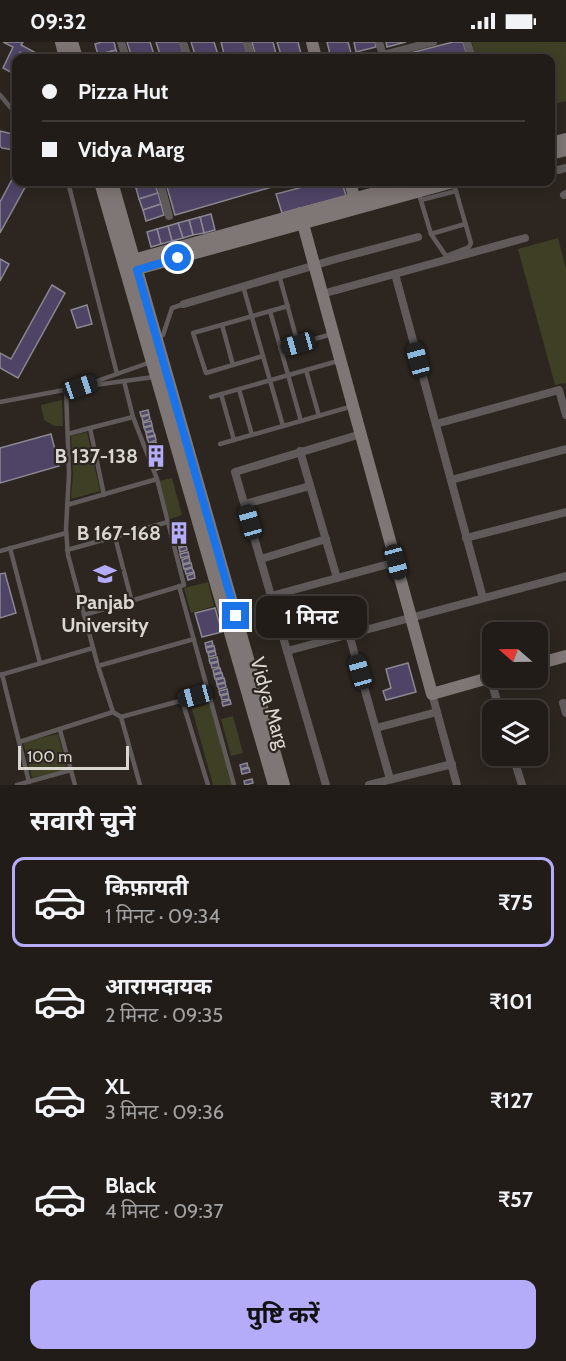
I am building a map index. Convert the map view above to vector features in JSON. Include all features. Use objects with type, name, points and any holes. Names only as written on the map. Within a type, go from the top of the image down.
[{"type":"main road","name":"Vidya Marg","points":[[101,186],[157,340],[284,785]]},
{"type":"main road","name":"Vidya Marg","points":[[113,186],[151,362],[274,785]]},
{"type":"main road","points":[[351,186],[356,203]]},
{"type":"main road","points":[[130,266],[356,203],[448,186]]},
{"type":"main road","points":[[302,218],[432,694],[482,680]]},
{"type":"main road","points":[[548,661],[566,656]]},
{"type":"street","points":[[387,54],[433,42]]},
{"type":"street","points":[[161,186],[170,216]]},
{"type":"street","points":[[184,304],[418,237]]},
{"type":"street","points":[[322,294],[525,238]]},
{"type":"street","points":[[395,274],[483,598]]},
{"type":"street","points":[[436,424],[559,390],[566,415]]},
{"type":"street","points":[[326,785],[236,472],[361,434]]},
{"type":"street","points":[[451,480],[566,449]]},
{"type":"street","points":[[300,451],[337,578]]},
{"type":"street","points":[[245,504],[310,486]]},
{"type":"street","points":[[466,538],[566,512]]},
{"type":"street","points":[[261,559],[326,539]]},
{"type":"street","points":[[272,596],[396,562]]},
{"type":"street","points":[[287,651],[566,576]]},
{"type":"street","points":[[349,634],[390,779]]},
{"type":"street","points":[[432,694],[458,785]]},
{"type":"street","points":[[563,703],[566,713]]},
{"type":"street","points":[[376,728],[437,712]]},
{"type":"street","points":[[369,785],[452,764]]},
{"type":"street","points":[[516,766],[522,785]]},
{"type":"lane","points":[[0,95],[12,109]]},
{"type":"lane","points":[[69,186],[117,374]]},
{"type":"lane","points":[[418,191],[431,234],[446,258],[470,246],[454,186]]},
{"type":"lane","points":[[431,234],[465,224]]},
{"type":"lane","points":[[279,275],[298,344]]},
{"type":"lane","points":[[243,286],[283,426]]},
{"type":"lane","points":[[157,340],[163,335],[172,308],[184,304]]},
{"type":"lane","points":[[263,356],[206,373],[193,333],[288,306]]},
{"type":"lane","points":[[270,311],[301,421]]},
{"type":"lane","points":[[222,325],[233,365]]},
{"type":"lane","points":[[280,349],[333,333]]},
{"type":"lane","points":[[211,397],[341,361]]},
{"type":"lane","points":[[0,402],[80,387],[156,377],[164,367],[151,362],[80,387]]},
{"type":"lane","points":[[306,370],[319,416]]},
{"type":"lane","points":[[84,615],[184,585],[157,479],[133,417],[124,381]]},
{"type":"lane","points":[[239,389],[252,435]]},
{"type":"lane","points":[[66,390],[69,473],[67,550],[98,666],[113,712],[121,717],[140,785]]},
{"type":"lane","points":[[221,394],[234,440]]},
{"type":"lane","points":[[220,444],[353,406]]},
{"type":"lane","points":[[68,434],[133,417]]},
{"type":"lane","points":[[90,428],[104,495]]},
{"type":"lane","points":[[67,505],[157,479]]},
{"type":"lane","points":[[67,550],[168,522]]},
{"type":"lane","points":[[0,551],[66,533]]},
{"type":"lane","points":[[115,537],[132,602]]},
{"type":"lane","points":[[10,548],[40,663]]},
{"type":"lane","points":[[179,586],[234,785]]},
{"type":"lane","points":[[98,666],[194,639]]},
{"type":"lane","points":[[29,782],[1,675],[93,648]]},
{"type":"lane","points":[[121,717],[209,693]]},
{"type":"lane","points":[[182,700],[208,785]]},
{"type":"lane","points":[[19,742],[113,712]]},
{"type":"lane","points":[[60,730],[75,785]]},
{"type":"lane","points":[[17,785],[71,770]]},
{"type":"green space","points":[[472,42],[566,42],[566,101],[555,104],[555,54],[475,54]]},
{"type":"green space","points":[[558,238],[566,269],[566,387],[565,383],[555,385],[518,249]]},
{"type":"green space","points":[[62,400],[63,426],[54,426],[44,420],[41,405]]},
{"type":"green space","points":[[87,432],[100,491],[71,499],[73,474],[71,436]]},
{"type":"green space","points":[[172,478],[182,515],[170,519],[159,481]]},
{"type":"green space","points":[[208,582],[214,606],[191,613],[184,588]]},
{"type":"green space","points":[[211,703],[232,785],[213,785],[192,709]]},
{"type":"green space","points":[[233,716],[243,753],[231,756],[221,719]]},
{"type":"green space","points":[[58,734],[67,769],[32,778],[23,742]]},
{"type":"building","points":[[3,42],[23,42],[21,45],[38,54],[20,52],[12,54],[12,73],[3,68],[13,47]]},
{"type":"building","points":[[114,42],[116,50],[98,54],[95,44]]},
{"type":"building","points":[[127,42],[150,42],[154,54],[131,54]]},
{"type":"building","points":[[156,42],[180,42],[183,54],[160,54]]},
{"type":"building","points":[[191,42],[214,42],[218,54],[195,54]]},
{"type":"building","points":[[221,42],[244,42],[247,54],[224,54]]},
{"type":"building","points":[[252,42],[273,42],[276,54],[255,54]]},
{"type":"building","points":[[277,42],[298,42],[301,54],[281,54]]},
{"type":"building","points":[[327,42],[348,42],[351,53],[330,54]]},
{"type":"building","points":[[354,42],[375,42],[376,47],[356,52]]},
{"type":"building","points":[[386,42],[406,42],[387,47]]},
{"type":"building","points":[[453,42],[463,42],[467,54],[406,54]]},
{"type":"building","points":[[116,50],[118,54],[102,54]]},
{"type":"building","points":[[0,131],[12,134],[12,150],[0,146]]},
{"type":"building","points":[[12,180],[12,186],[26,186],[0,233],[0,202]]},
{"type":"building","points":[[155,186],[158,193],[139,199],[136,188]]},
{"type":"building","points":[[171,186],[275,186],[175,215],[167,187]]},
{"type":"building","points":[[307,186],[343,186],[346,196],[282,213],[276,194]]},
{"type":"building","points":[[158,193],[161,204],[143,210],[139,199]]},
{"type":"building","points":[[161,204],[164,215],[146,221],[143,210]]},
{"type":"building","points":[[211,214],[215,230],[204,233],[200,217]]},
{"type":"building","points":[[200,217],[204,233],[193,235],[189,220]]},
{"type":"building","points":[[189,220],[193,235],[183,238],[178,223]]},
{"type":"building","points":[[178,223],[183,238],[172,241],[168,226]]},
{"type":"building","points":[[168,226],[172,241],[161,244],[157,229]]},
{"type":"building","points":[[157,229],[161,244],[151,247],[147,232]]},
{"type":"building","points":[[0,259],[9,264],[0,281]]},
{"type":"building","points":[[52,285],[65,293],[18,378],[0,368],[0,353],[11,359]]},
{"type":"building","points":[[87,305],[92,324],[77,328],[71,310]]},
{"type":"building","points":[[148,410],[149,414],[141,416],[140,412]]},
{"type":"building","points":[[149,415],[150,419],[143,422],[142,417]]},
{"type":"building","points":[[151,421],[152,425],[144,427],[143,423]]},
{"type":"building","points":[[152,426],[153,430],[146,432],[144,428]]},
{"type":"building","points":[[153,431],[155,435],[147,437],[146,433]]},
{"type":"building","points":[[51,434],[59,466],[0,483],[0,448]]},
{"type":"building","points":[[155,436],[156,440],[149,443],[147,438]]},
{"type":"building","points":[[156,442],[158,446],[150,448],[149,444]]},
{"type":"building","points":[[158,448],[159,452],[152,454],[150,450]]},
{"type":"building","name":"B 137-138","points":[[159,453],[161,457],[153,460],[152,455]]},
{"type":"building","points":[[161,459],[162,463],[155,465],[153,461]]},
{"type":"building","points":[[162,464],[164,468],[156,470],[155,466]]},
{"type":"building","points":[[180,525],[181,529],[174,531],[173,527]]},
{"type":"building","name":"B 167-168","points":[[182,530],[183,534],[175,536],[174,532]]},
{"type":"building","points":[[183,535],[184,539],[177,541],[176,537]]},
{"type":"building","points":[[185,541],[186,545],[179,547],[177,543]]},
{"type":"building","points":[[186,546],[187,550],[180,552],[179,548]]},
{"type":"building","points":[[188,552],[189,556],[181,558],[180,554]]},
{"type":"building","points":[[189,557],[190,562],[183,564],[182,560]]},
{"type":"building","points":[[191,563],[192,567],[184,569],[183,565]]},
{"type":"building","points":[[192,568],[194,572],[186,574],[185,570]]},
{"type":"building","points":[[5,573],[16,613],[0,618],[0,574]]},
{"type":"building","points":[[194,573],[195,578],[188,580],[187,576]]},
{"type":"building","points":[[215,608],[222,632],[202,637],[195,613]]},
{"type":"building","points":[[212,641],[213,645],[206,647],[205,643]]},
{"type":"building","points":[[214,646],[215,650],[207,652],[206,648]]},
{"type":"building","points":[[215,651],[216,655],[209,657],[208,653]]},
{"type":"building","points":[[217,657],[218,661],[210,663],[209,659]]},
{"type":"building","points":[[218,662],[219,667],[212,668],[211,664]]},
{"type":"building","points":[[408,663],[416,692],[386,700],[383,691],[391,688],[386,669]]},
{"type":"building","points":[[220,668],[221,672],[214,674],[213,670]]},
{"type":"building","points":[[222,673],[223,677],[215,679],[214,675]]},
{"type":"building","points":[[224,678],[225,682],[217,684],[216,680]]},
{"type":"building","points":[[225,683],[226,687],[219,689],[217,685]]},
{"type":"building","points":[[227,689],[228,693],[220,695],[219,691]]},
{"type":"building","points":[[228,694],[229,699],[222,700],[221,696]]},
{"type":"building","points":[[230,700],[231,704],[223,706],[222,702]]},
{"type":"building","points":[[247,763],[248,767],[241,769],[240,765]]},
{"type":"building","points":[[249,768],[250,772],[242,774],[241,770]]},
{"type":"building","points":[[252,779],[253,783],[245,785],[244,781]]},
{"type":"place","name":"B 137-138","points":[[156,456]]},
{"type":"place","name":"B 167-168","points":[[179,533]]},
{"type":"place","name":"Panjab University","points":[[105,574]]},
{"type":"route","points":[[178,258],[137,270],[236,616]]}]
